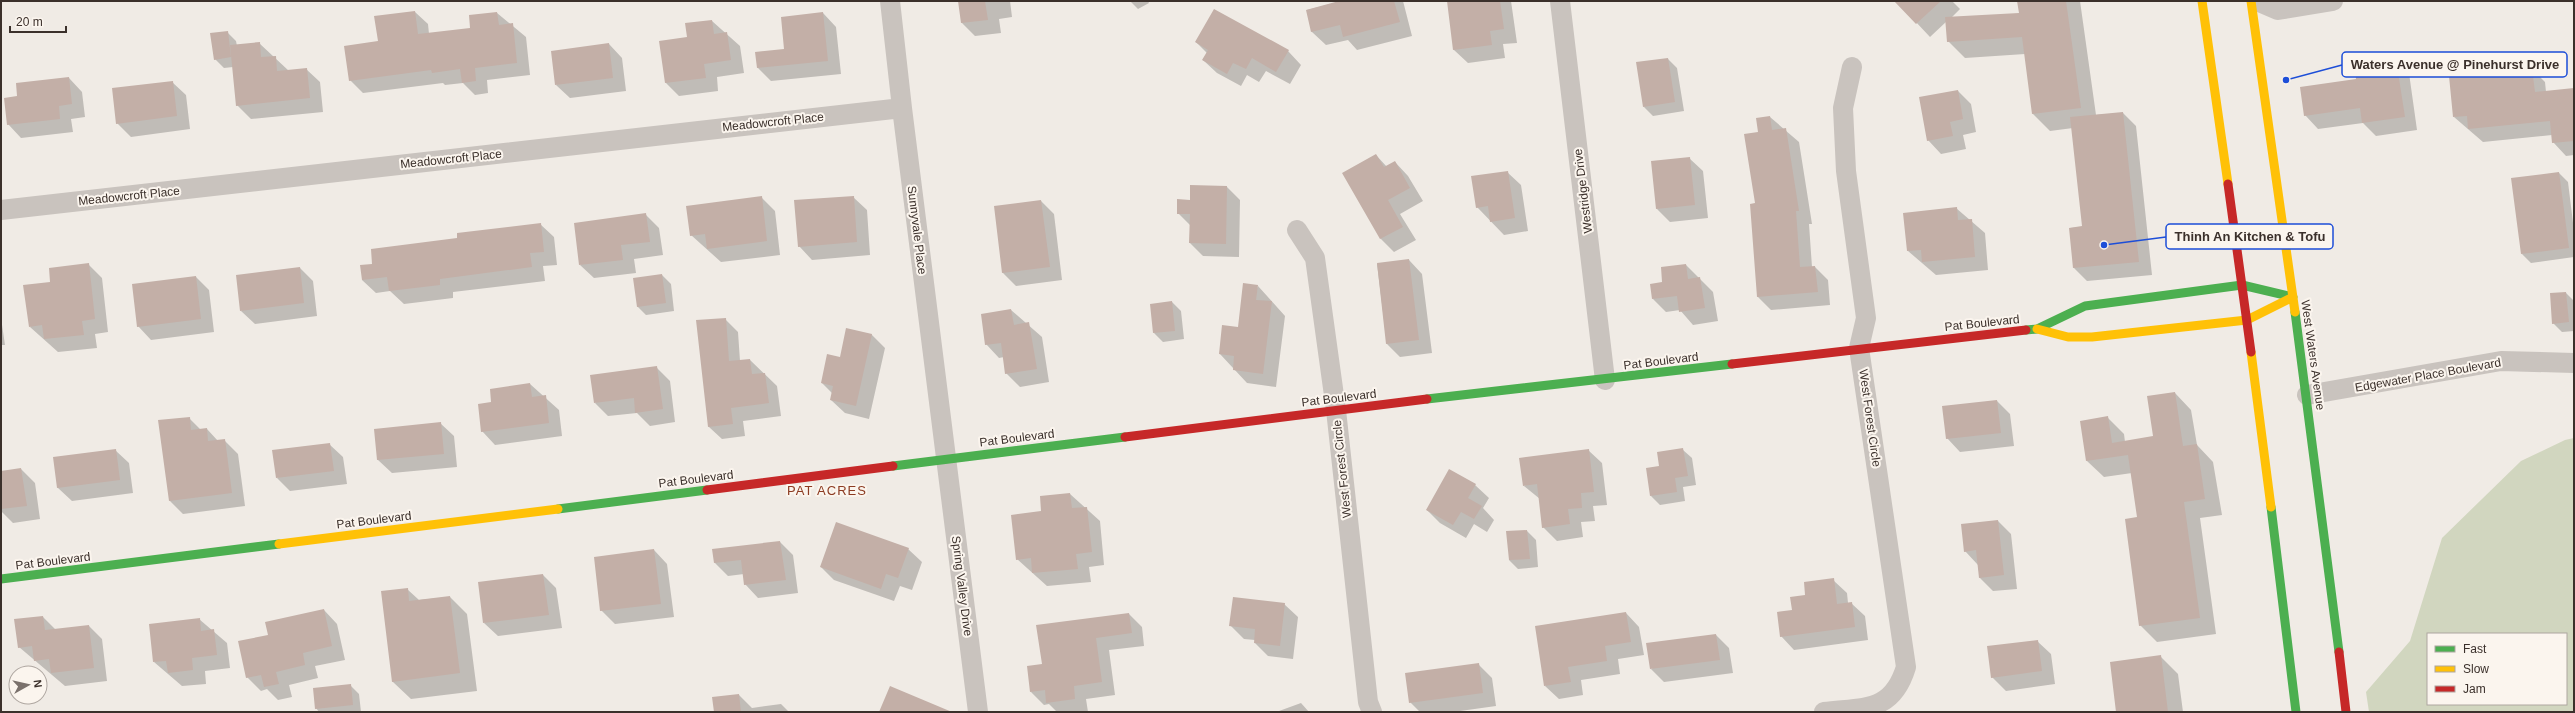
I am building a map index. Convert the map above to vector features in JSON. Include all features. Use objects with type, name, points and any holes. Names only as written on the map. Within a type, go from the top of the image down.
[{"type":"street","name":"Sunnyvale Place","points":[[890,1],[946,459]]},
{"type":"street","name":"Westridge Drive","points":[[1560,1],[1605,380]]},
{"type":"street","points":[[2206,1],[2296,712]]},
{"type":"street","name":"West Waters Avenue","points":[[2251,1],[2307,395],[2346,712]]},
{"type":"street","points":[[2257,1],[2278,10],[2333,1]]},
{"type":"street","name":"West Forest Circle","points":[[1824,712],[1870,706],[1887,700],[1901,684],[1906,667],[1859,348],[1866,318],[1846,172],[1843,108],[1852,67]]},
{"type":"street","name":"Meadowcroft Place","points":[[1,210],[902,108]]},
{"type":"street","name":"West Forest Circle","points":[[1297,230],[1315,258],[1336,410],[1368,702],[1372,712]]},
{"type":"street","name":"Pat Boulevard","points":[[1,579],[1336,410],[1605,380],[1859,348],[2037,329],[2085,306],[2242,284]]},
{"type":"street","points":[[2242,284],[2293,297]]},
{"type":"street","points":[[2247,320],[2293,297]]},
{"type":"street","name":"Pat Boulevard","points":[[2037,329],[2068,337],[2092,337],[2247,320]]},
{"type":"street","name":"Edgewater Place Boulevard","points":[[2307,395],[2501,361],[2574,363]]},
{"type":"street","name":"Spring Valley Drive","points":[[946,459],[978,712]]},
{"type":"green space","points":[[2574,438],[2574,712],[2369,712],[2366,692],[2410,641],[2442,538],[2521,461],[2565,440]]},
{"type":"building","points":[[958,1],[985,1],[988,20],[961,23]]},
{"type":"building","points":[[1339,1],[1394,1],[1400,22],[1343,37],[1340,25],[1311,32],[1306,10]]},
{"type":"building","points":[[1447,1],[1500,1],[1504,29],[1490,31],[1492,45],[1453,50]]},
{"type":"building","points":[[1894,1],[1941,1],[1916,24]]},
{"type":"building","points":[[2017,1],[2066,1],[2081,108],[2032,114],[2022,37],[1947,42],[1945,17],[2019,13]]},
{"type":"building","points":[[1214,9],[1289,50],[1276,72],[1252,58],[1246,69],[1233,63],[1227,74],[1202,60],[1208,50],[1195,42]]},
{"type":"building","points":[[415,11],[418,34],[470,28],[469,15],[497,12],[499,25],[513,23],[517,63],[475,68],[476,81],[462,83],[460,69],[432,73],[431,70],[349,81],[344,46],[378,41],[374,16]]},
{"type":"building","points":[[823,12],[828,61],[757,68],[755,52],[784,49],[781,17]]},
{"type":"building","points":[[712,20],[714,34],[727,32],[731,60],[704,64],[706,78],[665,83],[659,41],[687,37],[685,23]]},
{"type":"building","points":[[228,31],[231,57],[214,60],[210,33]]},
{"type":"building","points":[[260,42],[261,57],[276,56],[277,71],[307,68],[310,98],[236,106],[230,45]]},
{"type":"building","points":[[609,43],[613,78],[555,85],[551,51]]},
{"type":"building","points":[[1668,58],[1675,102],[1643,107],[1636,62]]},
{"type":"building","points":[[2396,59],[2405,117],[2362,123],[2360,108],[2304,116],[2300,87],[2356,79],[2354,65]]},
{"type":"building","points":[[2532,68],[2535,92],[2574,88],[2574,141],[2552,143],[2550,121],[2468,129],[2467,116],[2453,117],[2449,76]]},
{"type":"building","points":[[69,77],[72,104],[59,106],[60,119],[7,125],[4,98],[17,96],[16,83]]},
{"type":"building","points":[[173,81],[177,116],[116,124],[112,88]]},
{"type":"building","points":[[1958,90],[1963,119],[1950,122],[1953,136],[1927,141],[1919,97]]},
{"type":"building","points":[[2123,112],[2139,262],[2073,268],[2069,228],[2082,226],[2070,117]]},
{"type":"building","points":[[1770,116],[1772,130],[1786,128],[1799,211],[1796,211],[1800,267],[1815,266],[1818,292],[1757,297],[1750,204],[1755,203],[1744,134],[1758,132],[1756,118]]},
{"type":"building","points":[[1376,154],[1384,167],[1395,161],[1410,188],[1388,200],[1403,227],[1380,239],[1342,173]]},
{"type":"building","points":[[1690,157],[1695,205],[1656,209],[1651,161]]},
{"type":"building","points":[[1508,171],[1515,218],[1490,222],[1488,206],[1476,208],[1471,176]]},
{"type":"building","points":[[2559,172],[2569,248],[2521,254],[2511,178]]},
{"type":"building","points":[[1190,185],[1227,186],[1226,244],[1189,243],[1190,214],[1177,214],[1177,199],[1190,200]]},
{"type":"building","points":[[762,196],[767,241],[707,249],[705,234],[690,236],[686,206]]},
{"type":"building","points":[[854,196],[857,242],[798,247],[794,200]]},
{"type":"building","points":[[1041,200],[1050,267],[1002,273],[994,206]]},
{"type":"building","points":[[1957,207],[1958,220],[1972,219],[1975,257],[1922,262],[1921,250],[1907,251],[1903,213]]},
{"type":"building","points":[[646,213],[650,242],[621,245],[623,260],[579,265],[574,223]]},
{"type":"building","points":[[541,223],[544,252],[530,253],[532,267],[440,279],[440,285],[389,291],[387,277],[362,280],[360,265],[372,264],[371,249],[457,238],[457,233]]},
{"type":"building","points":[[1409,259],[1419,340],[1386,344],[1377,263]]},
{"type":"building","points":[[89,263],[95,319],[82,321],[84,335],[44,339],[42,325],[29,327],[23,285],[50,282],[49,268]]},
{"type":"building","points":[[1686,264],[1688,279],[1700,277],[1705,308],[1679,312],[1677,296],[1652,299],[1650,284],[1662,282],[1661,267]]},
{"type":"building","points":[[300,267],[304,303],[240,311],[236,275]]},
{"type":"building","points":[[662,274],[666,303],[637,307],[633,278]]},
{"type":"building","points":[[196,276],[201,319],[137,327],[132,284]]},
{"type":"building","points":[[1243,283],[1258,285],[1256,300],[1272,301],[1263,374],[1233,370],[1234,356],[1219,354],[1222,325],[1238,327]]},
{"type":"building","points":[[2566,292],[2569,322],[2552,324],[2550,293]]},
{"type":"building","points":[[1172,301],[1175,331],[1153,333],[1150,304]]},
{"type":"building","points":[[1011,309],[1014,325],[1029,322],[1037,369],[1005,374],[1001,343],[985,345],[981,314]]},
{"type":"building","points":[[726,318],[729,361],[750,359],[752,374],[765,373],[769,403],[731,408],[733,424],[708,427],[696,320]]},
{"type":"building","points":[[846,328],[872,334],[856,406],[830,400],[833,386],[821,383],[827,354],[840,357]]},
{"type":"building","points":[[657,366],[663,409],[635,413],[634,398],[594,403],[590,375]]},
{"type":"building","points":[[530,383],[532,397],[546,395],[549,423],[481,432],[478,404],[491,402],[490,389]]},
{"type":"building","points":[[2175,392],[2183,446],[2197,444],[2205,499],[2184,502],[2200,618],[2139,626],[2125,519],[2137,517],[2128,455],[2086,461],[2080,421],[2108,416],[2112,443],[2153,436],[2147,396]]},
{"type":"building","points":[[1997,400],[2001,433],[1946,439],[1942,406]]},
{"type":"building","points":[[190,417],[191,430],[207,428],[208,441],[225,439],[232,493],[169,501],[158,420]]},
{"type":"building","points":[[441,422],[444,454],[377,460],[374,429]]},
{"type":"building","points":[[330,443],[334,471],[276,478],[272,450]]},
{"type":"building","points":[[1683,448],[1688,476],[1675,478],[1677,492],[1650,496],[1646,468],[1659,466],[1657,452]]},
{"type":"building","points":[[116,449],[120,480],[57,488],[53,457]]},
{"type":"building","points":[[1589,449],[1594,492],[1581,493],[1582,508],[1568,509],[1570,524],[1542,528],[1537,484],[1523,486],[1519,458]]},
{"type":"building","points":[[21,468],[27,506],[1,509],[1,471]]},
{"type":"building","points":[[1449,469],[1476,484],[1468,498],[1482,506],[1474,519],[1461,512],[1453,525],[1426,510]]},
{"type":"building","points":[[1070,493],[1072,508],[1087,507],[1092,552],[1076,554],[1078,569],[1032,573],[1031,558],[1016,560],[1011,515],[1041,511],[1040,496]]},
{"type":"building","points":[[1998,520],[2004,575],[1979,578],[1976,550],[1964,552],[1961,524]]},
{"type":"building","points":[[836,522],[909,548],[898,578],[886,574],[881,589],[820,567]]},
{"type":"building","points":[[1527,530],[1530,559],[1509,560],[1506,531]]},
{"type":"building","points":[[780,541],[786,580],[744,585],[741,560],[714,563],[712,549]]},
{"type":"building","points":[[654,549],[661,604],[600,611],[594,557]]},
{"type":"building","points":[[543,574],[549,615],[483,623],[478,582]]},
{"type":"building","points":[[1834,578],[1837,604],[1852,602],[1855,627],[1780,637],[1777,612],[1792,610],[1790,597],[1805,595],[1804,582]]},
{"type":"building","points":[[408,588],[409,601],[450,596],[460,673],[392,682],[381,591]]},
{"type":"building","points":[[1233,597],[1285,603],[1280,646],[1254,643],[1255,629],[1229,626]]},
{"type":"building","points":[[324,609],[332,646],[303,653],[305,665],[276,672],[279,684],[264,687],[261,675],[246,678],[238,641],[268,635],[265,622]]},
{"type":"building","points":[[1626,612],[1631,642],[1605,646],[1607,661],[1568,667],[1571,682],[1544,686],[1535,626]]},
{"type":"building","points":[[1129,613],[1132,633],[1096,638],[1102,682],[1074,686],[1075,699],[1046,703],[1045,690],[1030,692],[1027,666],[1042,664],[1036,625]]},
{"type":"building","points":[[43,616],[45,630],[89,625],[94,668],[51,673],[49,659],[34,661],[32,646],[18,648],[14,619]]},
{"type":"building","points":[[200,618],[201,631],[214,629],[217,655],[192,658],[193,670],[168,673],[166,661],[153,662],[149,624]]},
{"type":"building","points":[[1716,634],[1720,660],[1650,669],[1646,643]]},
{"type":"building","points":[[2038,640],[2042,671],[1991,678],[1987,646]]},
{"type":"building","points":[[2161,655],[2168,712],[2116,712],[2110,662]]},
{"type":"building","points":[[1479,663],[1483,693],[1409,703],[1405,673]]},
{"type":"building","points":[[351,684],[353,705],[315,709],[313,688]]},
{"type":"building","points":[[890,686],[952,712],[879,712]]},
{"type":"building","points":[[739,694],[741,712],[714,712],[712,697]]},
{"type":"traffic: fast","points":[[2026,330],[2037,329],[2085,306],[2242,285],[2293,297]]},
{"type":"traffic: fast","points":[[2295,312],[2339,652]]},
{"type":"traffic: fast","points":[[1427,399],[1732,364]]},
{"type":"traffic: fast","points":[[893,466],[1125,437]]},
{"type":"traffic: fast","points":[[558,509],[707,490]]},
{"type":"traffic: fast","points":[[2271,507],[2296,712]]},
{"type":"traffic: fast","points":[[1,579],[279,544]]},
{"type":"traffic: slow","points":[[2202,1],[2228,184]]},
{"type":"traffic: slow","points":[[2251,1],[2295,312]]},
{"type":"traffic: slow","points":[[2037,329],[2068,337],[2092,337],[2247,320],[2293,297]]},
{"type":"traffic: slow","points":[[2251,352],[2271,507]]},
{"type":"traffic: slow","points":[[279,544],[558,509]]},
{"type":"traffic: jam","points":[[2228,184],[2251,352]]},
{"type":"traffic: jam","points":[[1732,364],[2026,330]]},
{"type":"traffic: jam","points":[[1125,437],[1427,399]]},
{"type":"traffic: jam","points":[[707,490],[893,466]]},
{"type":"traffic: jam","points":[[2339,652],[2346,712]]},
{"type":"place","name":"Waters Avenue @ Pinehurst Drive","points":[[2286,80]]},
{"type":"place","name":"Thinh An Kitchen & Tofu","points":[[2104,245]]},
{"type":"district","name":"PAT ACRES","points":[[827,490]]}]
